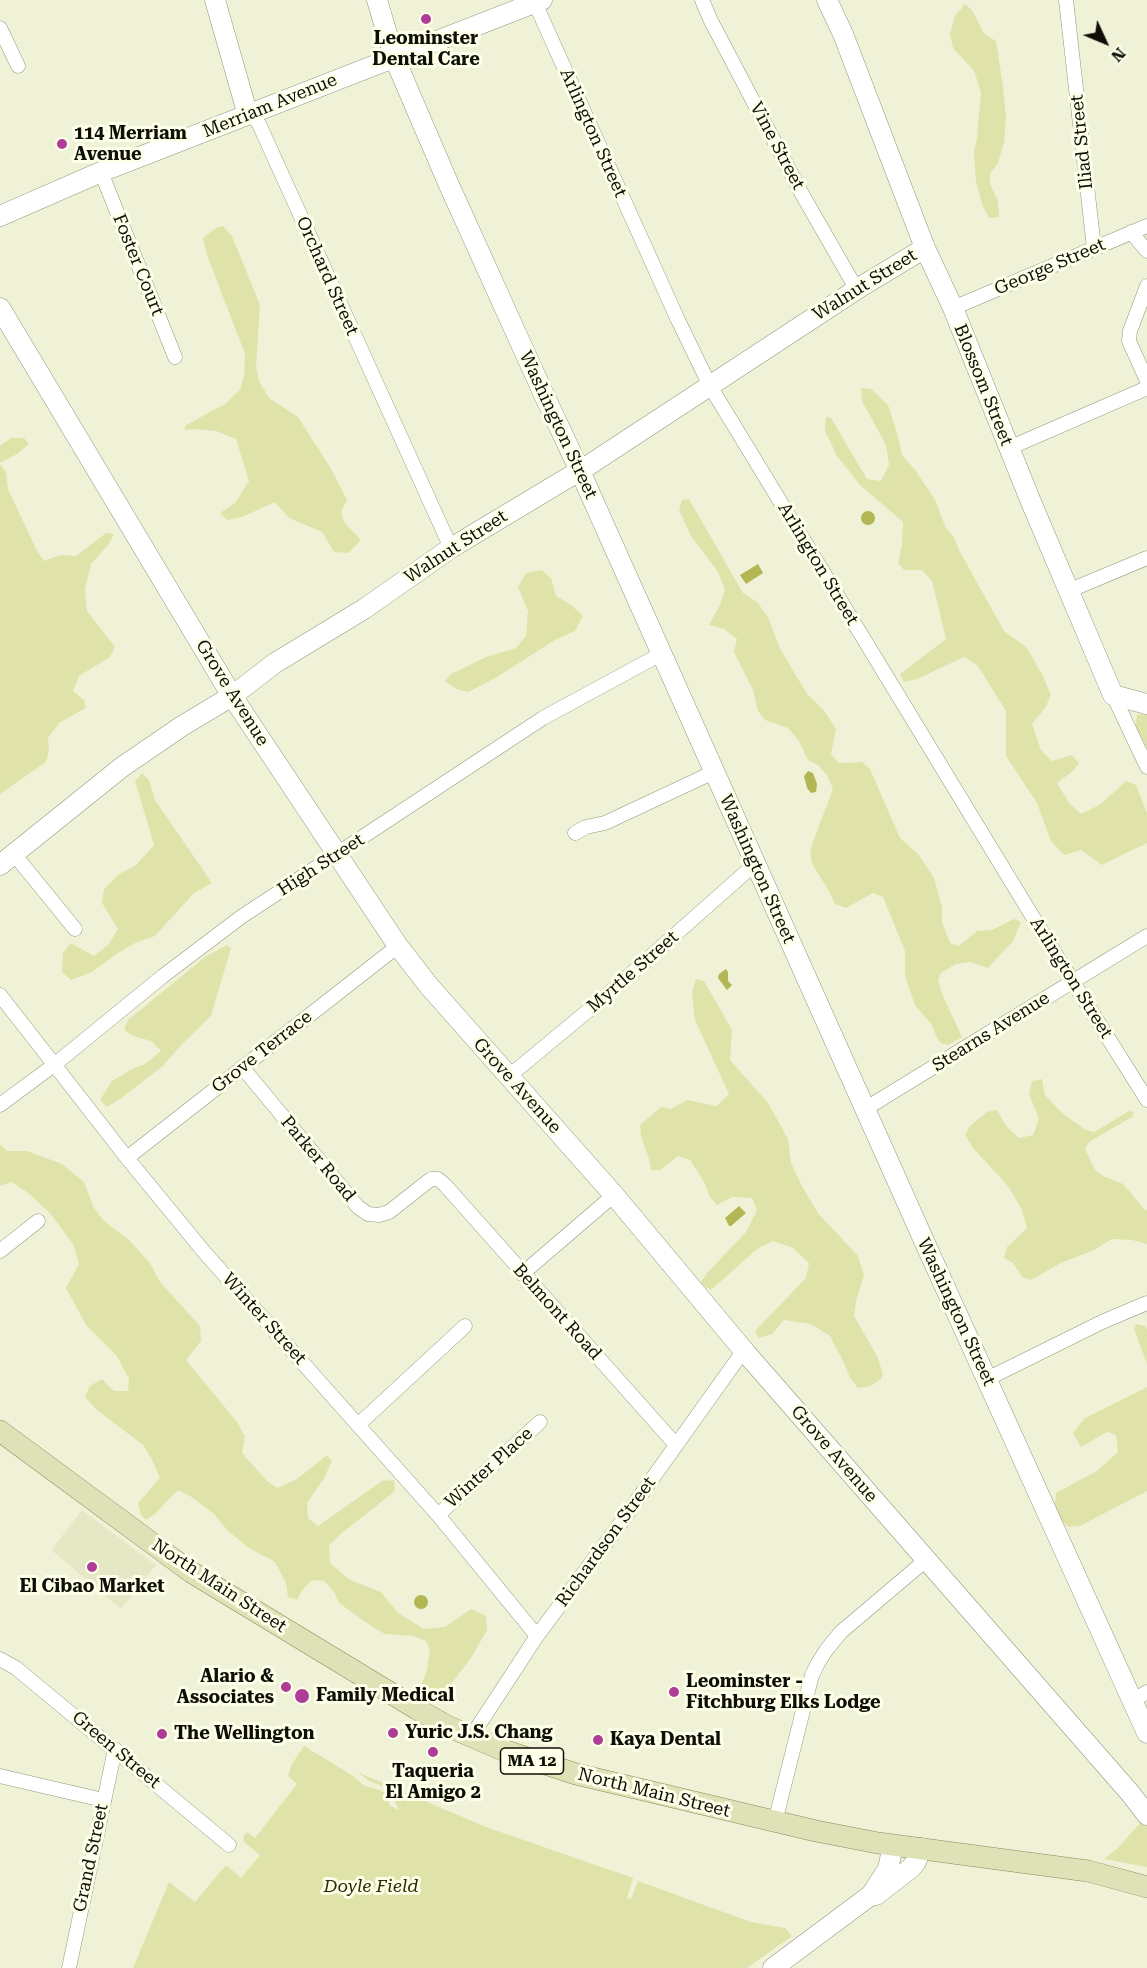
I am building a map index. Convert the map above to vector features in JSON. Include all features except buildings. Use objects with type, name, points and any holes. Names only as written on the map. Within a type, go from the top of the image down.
[{"type":"main road","name":"North Main Street","points":[[0,1431],[191,1572],[417,1709],[471,1737],[524,1758],[576,1774],[775,1822],[893,1845],[1088,1870],[1147,1887]]},
{"type":"street","name":"Orchard Street","points":[[215,0],[245,105],[259,124],[451,548]]},
{"type":"street","name":"Washington Street","points":[[377,0],[394,57],[540,388],[580,471],[987,1379],[1140,1696],[1147,1733]]},
{"type":"street","name":"Vine Street","points":[[702,0],[798,185],[857,290]]},
{"type":"street","name":"Blossom Street","points":[[827,0],[862,82],[925,248],[953,308],[1068,591],[1147,767]]},
{"type":"street","name":"Iliad Street","points":[[1066,0],[1094,248]]},
{"type":"street","name":"Merriam Avenue","points":[[0,216],[101,172],[538,1]]},
{"type":"street","name":"Arlington Street","points":[[538,1],[678,320],[711,386],[1072,981],[1147,1100]]},
{"type":"street","points":[[0,28],[18,66]]},
{"type":"street","name":"Foster Court","points":[[101,172],[175,357]]},
{"type":"street","name":"George Street","points":[[953,308],[1147,226]]},
{"type":"street","points":[[1131,232],[1147,251]]},
{"type":"street","name":"Walnut Street","points":[[7,860],[122,767],[182,726],[232,696],[275,663],[364,609],[451,548],[580,471],[925,248]]},
{"type":"street","points":[[1147,286],[1130,331],[1129,341],[1147,381]]},
{"type":"street","name":"Grove Avenue","points":[[0,308],[232,696],[398,946],[429,986],[614,1196],[926,1560],[1138,1796],[1147,1815]]},
{"type":"street","points":[[1009,448],[1147,388]]},
{"type":"street","points":[[1068,591],[1147,558]]},
{"type":"street","name":"High Street","points":[[0,1105],[241,917],[543,718],[661,654]]},
{"type":"street","points":[[1113,695],[1147,704]]},
{"type":"street","points":[[576,833],[586,827],[604,823],[714,772]]},
{"type":"street","points":[[7,860],[75,929]]},
{"type":"street","name":"Myrtle Street","points":[[508,1077],[607,995],[755,864]]},
{"type":"street","name":"Stearns Avenue","points":[[865,1109],[1147,936]]},
{"type":"street","name":"Grove Terrace","points":[[127,1158],[398,946]]},
{"type":"street","name":"Winter Street","points":[[0,995],[127,1158],[205,1253],[438,1515],[537,1636]]},
{"type":"street","name":"Parker Road","points":[[242,1067],[358,1207],[368,1214],[379,1215],[389,1212],[431,1179],[438,1179]]},
{"type":"street","name":"Belmont Road","points":[[438,1179],[676,1445]]},
{"type":"street","points":[[522,1274],[614,1196]]},
{"type":"street","points":[[0,1251],[38,1221]]},
{"type":"street","points":[[987,1379],[1102,1322],[1147,1303]]},
{"type":"street","points":[[358,1425],[465,1326]]},
{"type":"street","name":"Richardson Street","points":[[471,1737],[537,1636],[744,1350]]},
{"type":"street","name":"Winter Place","points":[[438,1515],[540,1422]]},
{"type":"street","points":[[775,1822],[812,1675],[818,1663],[841,1632],[926,1560]]},
{"type":"street","name":"Green Street","points":[[0,1659],[16,1668],[230,1845]]},
{"type":"street","name":"Grand Street","points":[[69,1968],[115,1749]]},
{"type":"street","points":[[0,1776],[103,1800]]},
{"type":"street","points":[[773,1968],[865,1900],[875,1890],[884,1875],[893,1845]]},
{"type":"street","points":[[865,1900],[884,1891],[907,1872],[916,1862],[921,1848]]},
{"type":"shaded area","points":[[865,511],[871,511],[875,518],[871,525],[865,525],[861,521],[861,515]]},
{"type":"shaded area","points":[[758,564],[763,573],[746,584],[740,575]]},
{"type":"shaded area","points":[[808,771],[813,773],[817,784],[816,792],[811,793],[807,788],[804,776]]},
{"type":"shaded area","points":[[726,969],[728,981],[732,985],[727,990],[718,978],[719,974]]},
{"type":"shaded area","points":[[739,1206],[746,1213],[729,1226],[725,1218]]},
{"type":"shaded area","points":[[82,1510],[156,1565],[121,1609],[51,1550]]},
{"type":"shaded area","points":[[421,1595],[426,1597],[428,1602],[426,1607],[421,1609],[416,1607],[414,1602],[416,1597]]},
{"type":"green space","points":[[965,4],[972,10],[984,34],[996,41],[1006,119],[1004,143],[998,163],[990,174],[990,184],[998,201],[999,217],[989,218],[982,204],[976,182],[974,152],[981,92],[974,71],[953,48],[950,34],[955,16]]},
{"type":"green space","points":[[223,226],[232,236],[260,305],[256,367],[259,381],[269,398],[298,417],[330,467],[347,500],[341,511],[344,522],[361,540],[348,553],[334,552],[322,532],[289,518],[275,502],[242,517],[227,520],[220,513],[235,503],[249,481],[236,439],[216,431],[184,430],[186,425],[225,404],[240,390],[244,376],[245,354],[207,255],[203,238],[216,228]]},
{"type":"green space","points":[[861,388],[871,389],[888,405],[902,455],[916,471],[935,500],[946,528],[954,537],[1004,631],[1026,647],[1042,674],[1051,695],[1045,708],[1032,724],[1041,750],[1052,761],[1072,755],[1079,763],[1073,771],[1057,783],[1070,804],[1081,814],[1101,804],[1126,781],[1136,785],[1147,813],[1147,843],[1102,865],[1081,850],[1064,855],[1051,841],[1037,803],[1006,756],[1006,711],[978,666],[964,657],[917,679],[904,682],[900,674],[946,639],[932,581],[922,570],[904,570],[898,563],[903,522],[860,485],[837,456],[825,431],[826,417],[831,418],[867,479],[881,481],[889,465],[886,445],[862,401]]},
{"type":"green space","points":[[11,438],[24,438],[29,444],[0,463],[0,446]]},
{"type":"green space","points":[[0,464],[6,472],[8,489],[44,561],[61,555],[76,556],[106,533],[114,534],[108,545],[91,564],[85,589],[87,611],[115,647],[110,657],[79,676],[73,691],[84,700],[86,708],[59,723],[48,738],[49,750],[46,762],[0,794]]},
{"type":"green space","points":[[689,499],[743,593],[757,602],[768,617],[779,646],[808,695],[823,709],[836,729],[831,754],[839,763],[862,762],[870,769],[900,838],[919,855],[934,878],[942,907],[942,922],[950,943],[959,946],[977,931],[992,930],[1014,919],[1021,922],[1013,941],[988,968],[970,962],[956,964],[941,973],[938,981],[962,1037],[948,1045],[942,1044],[937,1038],[932,1025],[915,1005],[905,976],[905,951],[883,897],[873,893],[846,908],[835,904],[812,864],[810,850],[833,789],[827,775],[818,765],[808,760],[799,741],[788,728],[765,720],[758,711],[753,690],[734,652],[737,639],[724,629],[709,625],[725,590],[718,572],[691,536],[679,510],[682,500]]},
{"type":"green space","points":[[542,570],[551,578],[556,596],[570,604],[583,616],[575,631],[555,640],[497,677],[468,692],[456,689],[445,681],[451,674],[486,657],[516,648],[526,636],[528,611],[518,587],[526,573]]},
{"type":"green space","points":[[1137,715],[1147,715],[1147,752],[1135,727]]},
{"type":"green space","points":[[142,773],[149,780],[155,800],[212,883],[194,893],[155,936],[137,942],[92,972],[71,980],[62,972],[63,953],[71,943],[94,956],[109,944],[118,929],[102,903],[104,889],[119,874],[135,866],[154,845],[135,781]]},
{"type":"green space","points":[[227,945],[231,948],[211,1016],[163,1066],[107,1107],[100,1100],[112,1081],[145,1064],[161,1051],[151,1041],[133,1036],[124,1030],[128,1020],[205,957]]},
{"type":"green space","points":[[696,979],[704,981],[732,1030],[730,1060],[768,1103],[788,1139],[791,1163],[802,1186],[818,1213],[858,1256],[864,1275],[854,1316],[877,1356],[883,1374],[881,1379],[871,1386],[858,1388],[850,1378],[830,1336],[811,1324],[784,1320],[772,1334],[758,1338],[755,1331],[806,1278],[809,1263],[793,1248],[773,1241],[757,1249],[711,1290],[700,1283],[746,1232],[757,1210],[752,1198],[732,1197],[717,1205],[710,1197],[704,1182],[690,1160],[678,1156],[660,1170],[651,1170],[640,1125],[661,1107],[671,1109],[687,1100],[717,1106],[729,1094],[695,1020],[692,993]]},
{"type":"green space","points":[[1042,1079],[1045,1095],[1061,1112],[1084,1129],[1094,1132],[1129,1111],[1134,1112],[1132,1117],[1089,1142],[1085,1149],[1095,1170],[1123,1184],[1147,1210],[1147,1244],[1132,1240],[1112,1239],[1031,1280],[1022,1277],[1013,1263],[1004,1258],[1007,1247],[1027,1228],[1022,1210],[1008,1186],[973,1148],[965,1135],[970,1126],[987,1112],[997,1110],[1006,1126],[1019,1138],[1033,1135],[1039,1119],[1029,1094],[1032,1081]]},
{"type":"green space","points":[[0,1144],[7,1151],[27,1151],[62,1164],[84,1182],[94,1208],[104,1221],[129,1240],[150,1263],[160,1282],[200,1326],[201,1341],[186,1360],[237,1422],[245,1437],[242,1453],[266,1480],[277,1488],[297,1479],[327,1455],[332,1461],[324,1478],[307,1503],[308,1518],[318,1526],[382,1481],[394,1480],[395,1491],[329,1545],[330,1563],[350,1580],[381,1592],[398,1613],[424,1629],[445,1627],[471,1609],[486,1616],[487,1630],[471,1658],[442,1696],[432,1699],[419,1691],[427,1670],[430,1650],[426,1641],[413,1636],[385,1634],[371,1626],[339,1603],[334,1592],[324,1581],[312,1580],[297,1600],[288,1597],[286,1583],[275,1562],[249,1548],[228,1531],[213,1513],[190,1496],[178,1490],[155,1514],[146,1520],[141,1515],[138,1503],[160,1478],[152,1460],[143,1445],[97,1410],[85,1397],[90,1386],[102,1379],[114,1391],[128,1391],[129,1379],[117,1356],[86,1325],[66,1288],[79,1264],[73,1244],[50,1213],[27,1192],[11,1182],[0,1186]]},
{"type":"green space","points":[[1136,1324],[1145,1326],[1147,1330],[1147,1364],[1134,1329]]},
{"type":"green space","points":[[1147,1387],[1147,1491],[1080,1526],[1069,1527],[1062,1522],[1055,1507],[1056,1493],[1097,1471],[1118,1452],[1116,1435],[1107,1432],[1081,1447],[1073,1433],[1085,1418]]},
{"type":"green space","name":"Doyle Field","points":[[304,1746],[350,1774],[365,1786],[385,1793],[390,1806],[399,1810],[389,1789],[369,1781],[357,1772],[486,1827],[633,1878],[627,1898],[631,1899],[638,1881],[751,1922],[785,1928],[792,1936],[747,1968],[133,1968],[169,1882],[195,1902],[226,1865],[241,1878],[260,1855],[244,1842],[243,1837],[247,1832],[255,1838],[297,1784],[288,1776],[292,1764]]},
{"type":"green space","points":[[1141,1822],[1147,1826],[1147,1867],[1104,1859],[1118,1848]]},
{"type":"place","name":"Leominster Dental Care","points":[[426,19]]},
{"type":"place","name":"114 Merriam Avenue","points":[[62,144]]},
{"type":"place","name":"El Cibao Market","points":[[92,1567]]},
{"type":"place","name":"Alario & Associates","points":[[286,1687]]},
{"type":"place","name":"Leominster - Fitchburg Elks Lodge","points":[[674,1692]]},
{"type":"place","name":"Family Medical","points":[[302,1696]]},
{"type":"place","name":"Yuric J.S. Chang","points":[[393,1733]]},
{"type":"place","name":"The Wellington","points":[[162,1734]]},
{"type":"place","name":"Kaya Dental","points":[[598,1740]]},
{"type":"place","name":"Taqueria El Amigo 2","points":[[433,1752]]}]
